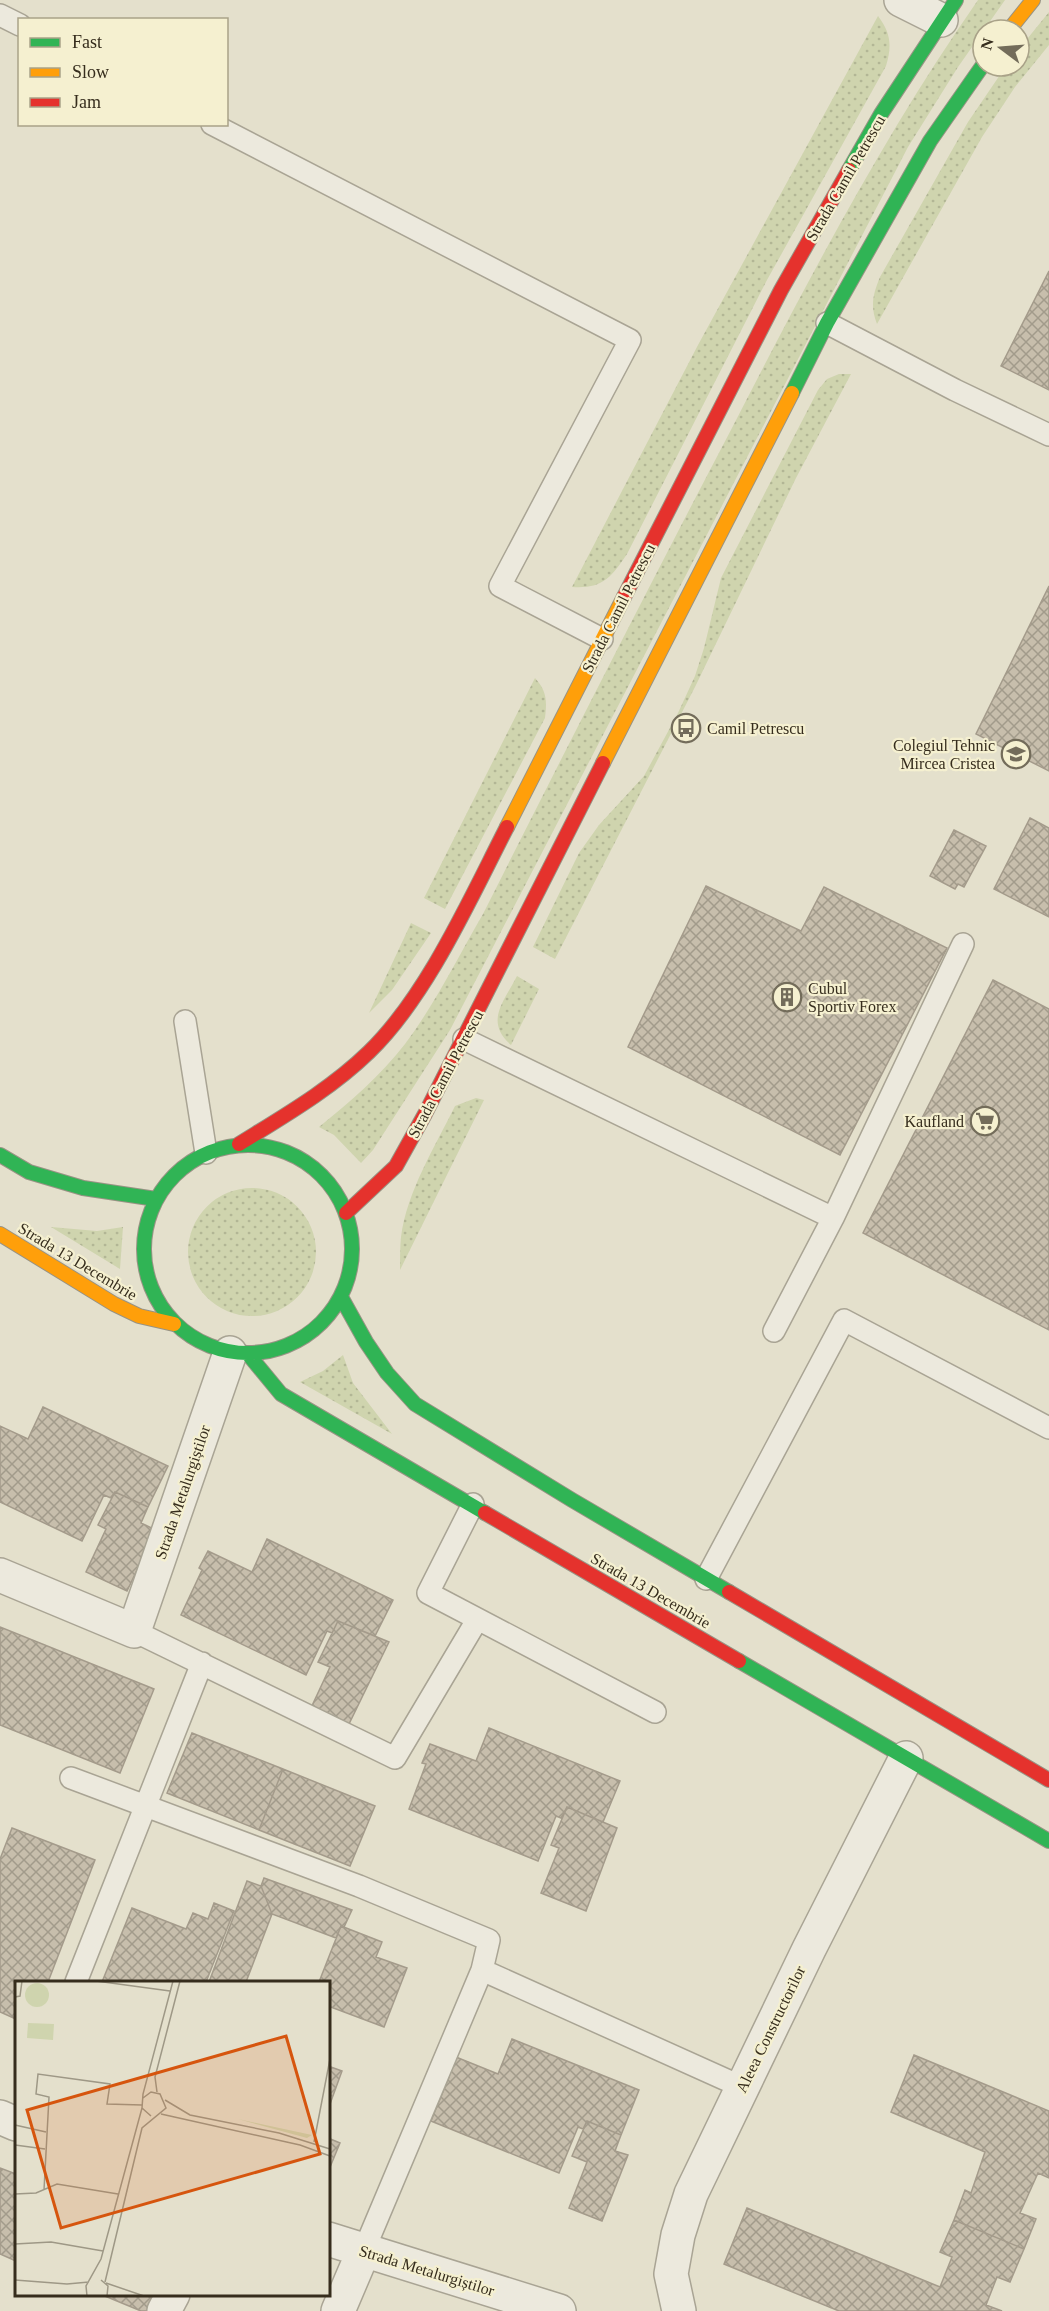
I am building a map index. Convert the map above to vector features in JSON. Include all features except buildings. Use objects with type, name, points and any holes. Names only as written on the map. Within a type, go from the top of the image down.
[{"type":"main road","points":[[1019,18],[1033,0]]},
{"type":"main road","name":"Strada Camil Petrescu","points":[[239,1144],[305,1103],[349,1070],[386,1034],[425,978],[456,926],[781,290],[881,114],[948,10]]},
{"type":"main road","name":"Strada Camil Petrescu","points":[[346,1213],[396,1166],[425,1114],[827,323],[930,141],[974,78]]},
{"type":"main road","name":"Strada 13 Decembrie","points":[[239,1144],[273,1147],[304,1160],[330,1183],[346,1213],[353,1241],[351,1270],[341,1297],[318,1328],[285,1347],[239,1354],[200,1343],[174,1324],[155,1298],[146,1274],[143,1248],[146,1223],[156,1199],[177,1172],[206,1153],[239,1144]]},
{"type":"main road","points":[[0,1155],[29,1172],[83,1188],[156,1199]]},
{"type":"main road","name":"Strada 13 Decembrie","points":[[0,1234],[114,1304],[139,1316],[174,1324]]},
{"type":"main road","points":[[341,1297],[366,1342],[387,1373],[415,1404],[706,1579],[1049,1780]]},
{"type":"main road","name":"Strada 13 Decembrie","points":[[239,1354],[281,1394],[1049,1841]]},
{"type":"street","name":"Strada Camil Petrescu","points":[[901,0],[948,10]]},
{"type":"street","name":"Strada Metalurgiștilor","points":[[134,1631],[239,1354]]},
{"type":"street","points":[[0,1575],[134,1631]]},
{"type":"street","name":"Aleea Constructorilor","points":[[679,2311],[671,2274],[678,2235],[691,2194],[906,1758]]},
{"type":"street","points":[[0,2117],[15,2124]]},
{"type":"street","name":"Strada Metalurgiștilor","points":[[330,2241],[559,2311]]},
{"type":"street","points":[[338,2311],[364,2250]]},
{"type":"street","points":[[164,2311],[172,2296]]},
{"type":"lane","points":[[0,15],[18,24]]},
{"type":"lane","points":[[216,126],[630,340],[500,586],[602,639]]},
{"type":"lane","points":[[827,323],[955,390],[1049,435]]},
{"type":"lane","points":[[774,1331],[833,1218],[963,944]]},
{"type":"lane","points":[[185,1021],[206,1153]]},
{"type":"lane","points":[[464,1039],[833,1218]]},
{"type":"lane","points":[[706,1579],[844,1320],[1049,1428]]},
{"type":"lane","points":[[473,1504],[428,1593],[655,1712]]},
{"type":"lane","points":[[134,1631],[395,1758],[477,1620]]},
{"type":"lane","points":[[77,1981],[202,1663]]},
{"type":"lane","points":[[70,1778],[359,1886],[489,1940],[482,1970],[364,2250]]},
{"type":"lane","points":[[482,1970],[742,2087]]},
{"type":"green space","points":[[978,0],[1005,0],[992,18],[971,18],[971,48],[908,147],[450,1030],[373,1150],[361,1163],[334,1135],[319,1127],[385,1067],[416,1029],[436,997],[483,914],[638,609],[819,263],[879,155]]},
{"type":"green space","points":[[1049,12],[1049,45],[1031,67],[1031,34]]},
{"type":"green space","points":[[878,16],[886,28],[889,40],[886,66],[767,280],[627,554],[616,570],[605,580],[591,586],[572,587],[698,345]]},
{"type":"green space","points":[[998,78],[1022,78],[982,137],[877,324],[873,300],[880,277],[968,122]]},
{"type":"green space","points":[[839,374],[851,374],[796,478],[695,687],[555,959],[533,947],[579,853],[599,825],[644,776],[678,713],[695,676],[704,648],[721,578],[818,390],[827,379]]},
{"type":"green space","points":[[535,678],[545,696],[545,718],[445,909],[424,898]]},
{"type":"green space","points":[[411,923],[431,933],[392,990],[369,1013]]},
{"type":"green space","points":[[517,976],[539,989],[511,1045],[499,1028],[498,1019],[502,1003]]},
{"type":"green space","points":[[476,1098],[484,1100],[400,1270],[404,1220],[415,1186],[455,1106]]},
{"type":"green space","points":[[252,1188],[276,1193],[297,1207],[311,1228],[316,1252],[311,1276],[297,1297],[276,1311],[252,1316],[228,1311],[207,1297],[193,1276],[188,1252],[193,1228],[207,1207],[228,1193]]},
{"type":"green space","points":[[51,1227],[97,1231],[123,1227],[120,1269]]},
{"type":"green space","points":[[343,1355],[353,1383],[392,1434],[300,1382],[323,1371]]},
{"type":"traffic: fast","points":[[849,170],[881,114],[956,0]]},
{"type":"traffic: fast","points":[[792,393],[827,323],[930,141],[974,78]]},
{"type":"traffic: fast","points":[[238,1145],[258,1145],[278,1149],[297,1157],[322,1175],[335,1191],[344,1209],[352,1239],[352,1249],[348,1279],[344,1289],[335,1307],[322,1323],[306,1336],[278,1349],[258,1353],[238,1353],[218,1349],[199,1341],[182,1330],[167,1315],[148,1279],[144,1259],[144,1239],[148,1219],[156,1200],[167,1183],[182,1168],[218,1149],[238,1145]]},
{"type":"traffic: fast","points":[[0,1155],[29,1172],[83,1188],[156,1199]]},
{"type":"traffic: fast","points":[[341,1297],[366,1342],[387,1373],[415,1404],[729,1592]]},
{"type":"traffic: fast","points":[[248,1354],[281,1394],[485,1513]]},
{"type":"traffic: fast","points":[[739,1661],[1049,1841]]},
{"type":"traffic: slow","points":[[1019,18],[1033,0]]},
{"type":"traffic: slow","points":[[603,763],[792,393]]},
{"type":"traffic: slow","points":[[507,827],[624,597]]},
{"type":"traffic: slow","points":[[0,1234],[114,1304],[139,1316],[174,1324]]},
{"type":"traffic: jam","points":[[624,597],[781,290],[849,170]]},
{"type":"traffic: jam","points":[[346,1213],[396,1166],[425,1114],[603,763]]},
{"type":"traffic: jam","points":[[239,1144],[339,1078],[369,1052],[390,1029],[410,1003],[446,946],[507,827]]},
{"type":"traffic: jam","points":[[485,1513],[739,1661]]},
{"type":"traffic: jam","points":[[729,1592],[1049,1780]]},
{"type":"place","name":"Camil Petrescu","points":[[686,728]]},
{"type":"place","name":"Colegiul Tehnic Mircea Cristea","points":[[1016,754]]},
{"type":"place","name":"Cubul Sportiv Forex","points":[[787,997]]},
{"type":"place","name":"Kaufland","points":[[985,1121]]}]
